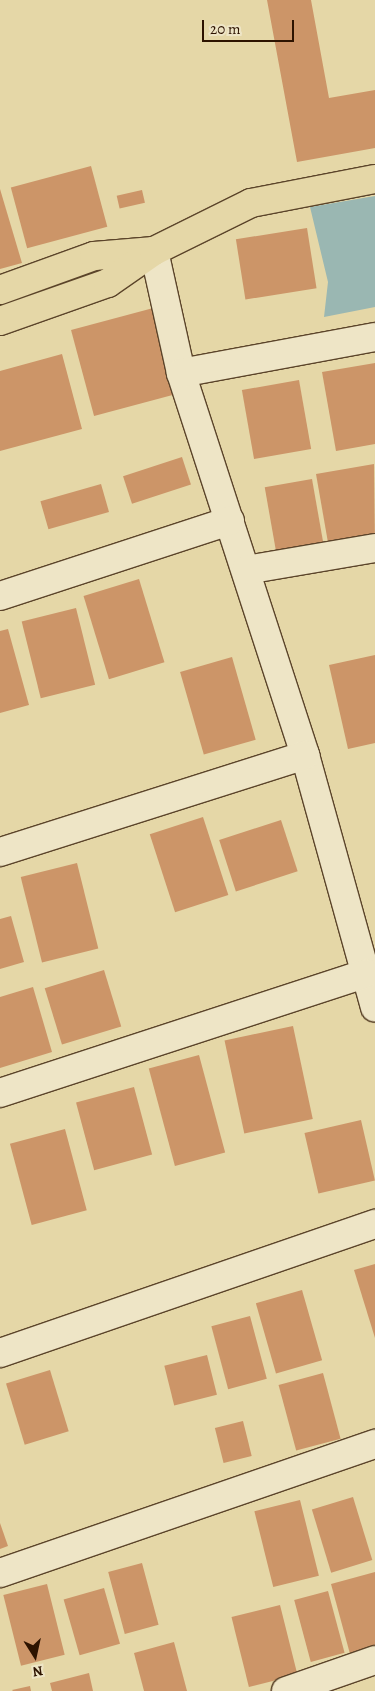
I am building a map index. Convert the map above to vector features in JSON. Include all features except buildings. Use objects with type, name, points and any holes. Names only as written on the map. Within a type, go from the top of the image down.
[{"type":"main road","points":[[0,321],[108,283],[154,252],[251,203],[375,179]]},
{"type":"main road","points":[[0,290],[94,256],[154,252]]},
{"type":"street","points":[[154,252],[181,373],[305,755],[375,1007]]},
{"type":"street","points":[[181,373],[375,337]]},
{"type":"street","points":[[0,596],[230,521]]},
{"type":"street","points":[[246,570],[375,548]]},
{"type":"street","points":[[0,852],[305,755]]},
{"type":"street","points":[[0,1093],[365,974]]},
{"type":"street","points":[[0,1353],[375,1224]]},
{"type":"street","points":[[0,1573],[375,1444]]},
{"type":"street","points":[[286,1691],[375,1660]]},
{"type":"water","points":[[375,196],[375,307],[324,317],[328,282],[310,207]]}]
